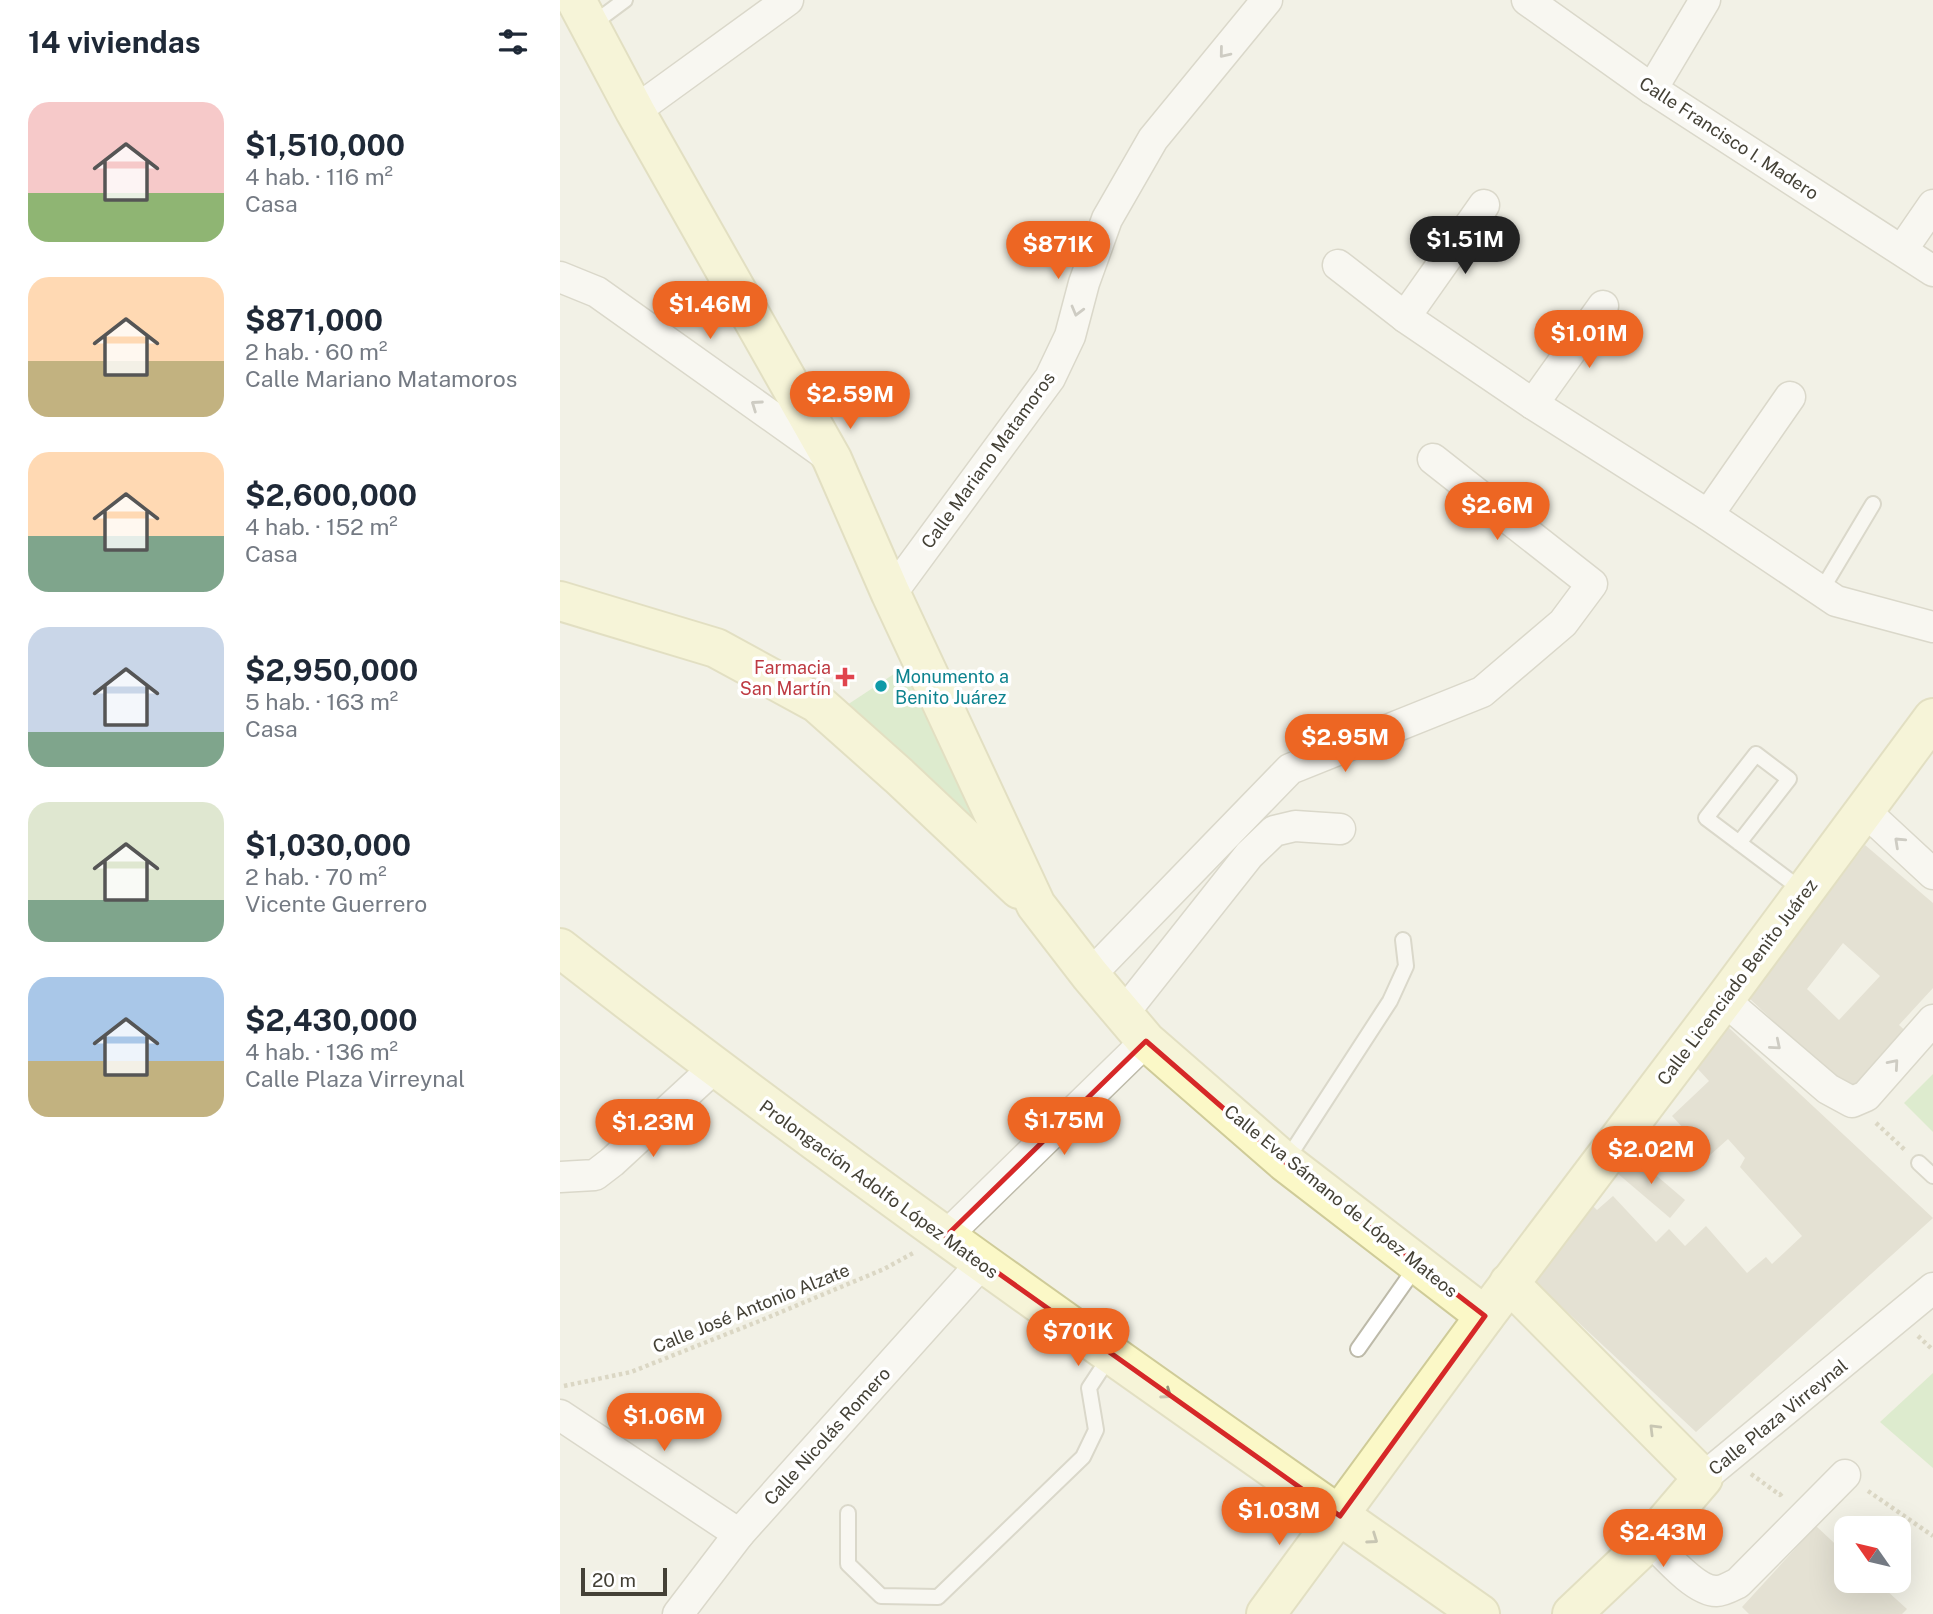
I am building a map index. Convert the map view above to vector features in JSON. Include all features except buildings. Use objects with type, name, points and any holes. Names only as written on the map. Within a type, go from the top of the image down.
[{"type":"street","points":[[635,111],[788,0]]},
{"type":"street","name":"Calle Mariano Matamoros","points":[[891,594],[1049,378],[1070,336],[1084,283],[1107,219],[1153,139],[1267,0]]},
{"type":"street","name":"Calle Francisco I. Madero","points":[[1527,0],[1652,89],[1933,271]]},
{"type":"street","points":[[1652,89],[1705,0]]},
{"type":"street","name":"Calle Eva Sámano de López Mateos","points":[[582,13],[832,459],[891,594],[1035,905],[1134,1027],[1285,1162],[1485,1315]]},
{"type":"street","points":[[1405,317],[1484,205]]},
{"type":"street","points":[[1902,250],[1933,205]]},
{"type":"street","points":[[1338,265],[1405,317],[1533,404],[1708,515],[1836,601],[1933,627]]},
{"type":"street","points":[[560,277],[597,292],[832,459]]},
{"type":"street","points":[[1533,404],[1603,306]]},
{"type":"street","points":[[1708,515],[1790,397]]},
{"type":"street","points":[[1090,975],[1290,769],[1482,692],[1563,623],[1592,584],[1433,459]]},
{"type":"street","points":[[560,601],[716,648],[817,703],[900,776],[1035,905]]},
{"type":"street","name":"Calle Licenciado Benito Juárez","points":[[1266,1614],[1485,1315],[1933,718]]},
{"type":"street","points":[[1865,811],[1933,874]]},
{"type":"street","points":[[946,1236],[1134,1027],[1249,855],[1274,831],[1295,825],[1339,829]]},
{"type":"street","name":"Prolongación Adolfo López Mateos","points":[[560,948],[714,1068],[981,1264],[1479,1614]]},
{"type":"street","points":[[1724,1000],[1828,1089],[1852,1102],[1866,1096],[1933,1020]]},
{"type":"street","points":[[560,1177],[595,1175],[714,1068]]},
{"type":"street","name":"Calle Nicolás Romero","points":[[678,1614],[739,1534],[981,1264]]},
{"type":"street","points":[[1509,1283],[1703,1478]]},
{"type":"street","name":"Calle Plaza Virreynal","points":[[1573,1614],[1650,1540],[1703,1478],[1933,1288]]},
{"type":"street","points":[[560,1415],[739,1534]]},
{"type":"street","points":[[1650,1540],[1682,1572],[1703,1587],[1717,1591],[1738,1583],[1845,1475]]},
{"type":"lane","points":[[582,13],[625,0]]},
{"type":"lane","points":[[1821,590],[1873,504]]},
{"type":"lane","points":[[1739,843],[1788,779],[1755,754],[1706,818],[1739,843],[1804,892]]},
{"type":"lane","points":[[1285,1162],[1390,1001],[1406,966],[1404,940]]},
{"type":"lane","points":[[1919,1163],[1933,1176]]},
{"type":"lane","points":[[1358,1349],[1419,1264]]},
{"type":"lane","points":[[848,1513],[848,1564],[881,1596],[938,1597],[1083,1457],[1096,1430],[1089,1388],[1110,1354]]},
{"type":"path","points":[[1852,1102],[1919,1163]]},
{"type":"path","name":"Calle José Antonio Alzate","points":[[560,1387],[631,1372],[884,1269],[946,1236]]},
{"type":"highlighted area","points":[[1146,1041],[1285,1162],[1485,1316],[1340,1516],[946,1236]]},
{"type":"green space","points":[[906,666],[996,862],[841,709]]},
{"type":"green space","points":[[1933,1074],[1933,1132],[1904,1103]]},
{"type":"green space","points":[[1933,1373],[1933,1468],[1880,1422]]},
{"type":"place","name":"Farmacia San Martín","points":[[845,677]]},
{"type":"place","name":"Monumento a Benito Juárez","points":[[881,686]]}]
